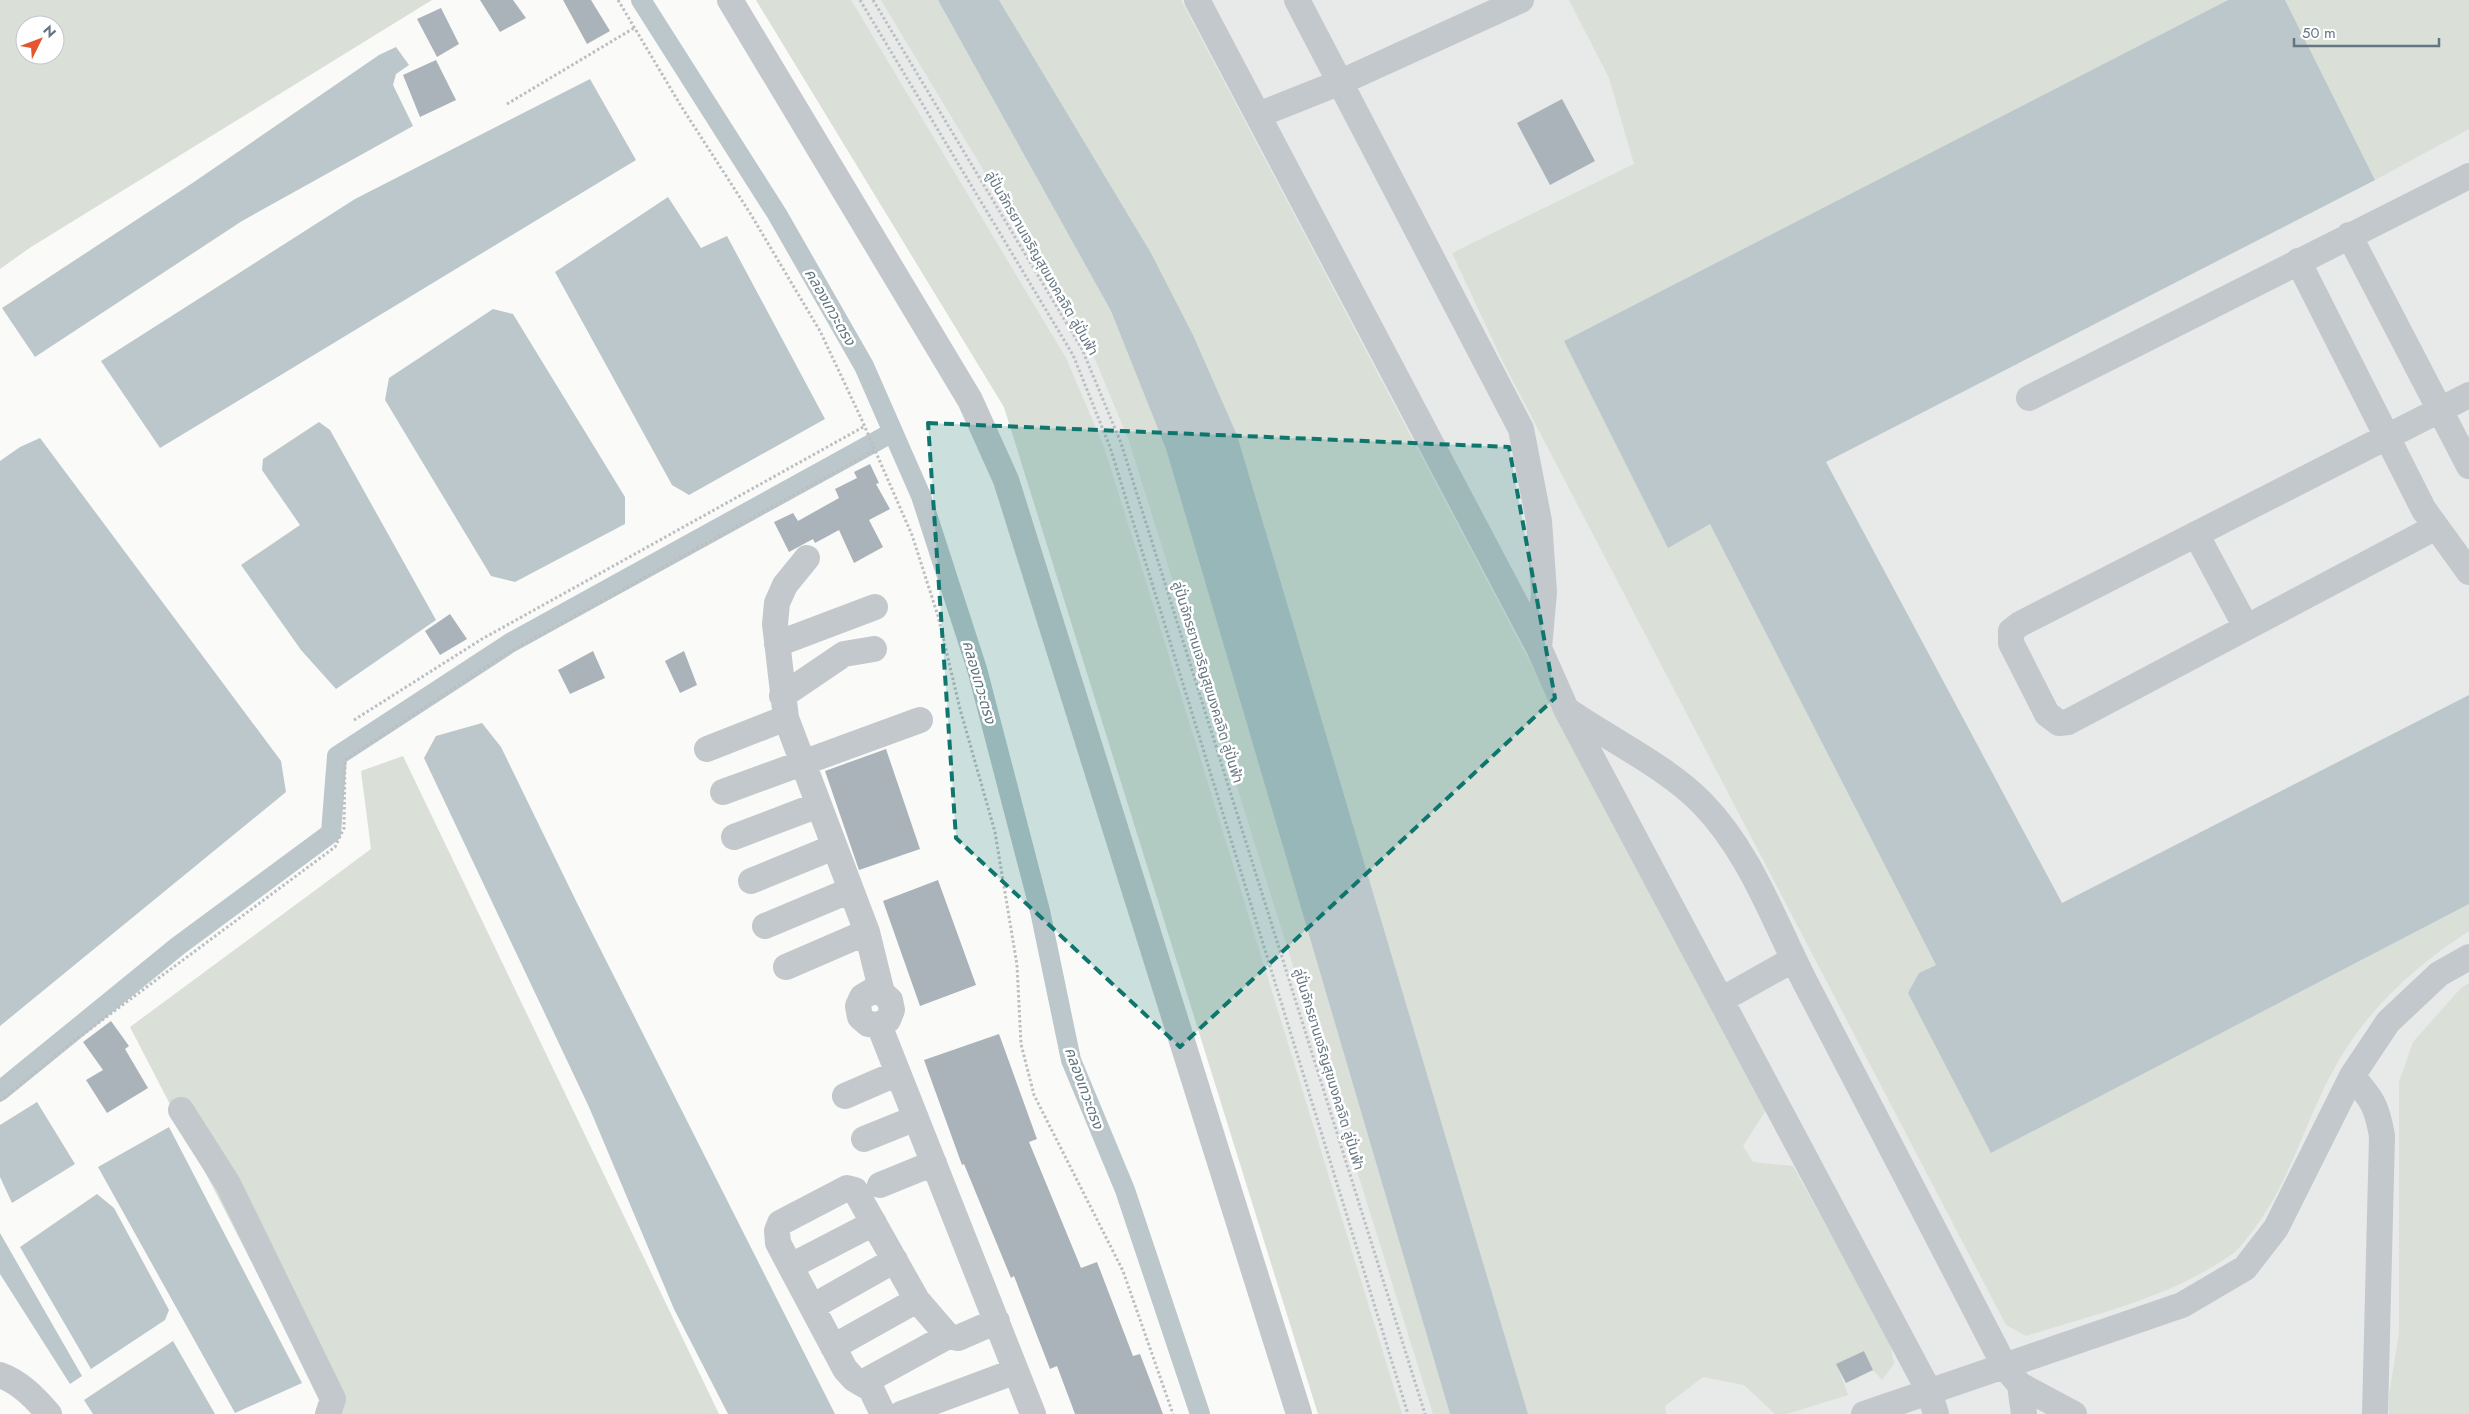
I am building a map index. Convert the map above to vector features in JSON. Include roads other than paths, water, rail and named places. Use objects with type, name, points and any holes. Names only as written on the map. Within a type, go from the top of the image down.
[{"type":"street","points":[[730,0],[970,400],[1006,480],[1299,1414]]},
{"type":"street","points":[[1198,0],[1539,648],[1567,711],[1933,1402]]},
{"type":"street","points":[[1297,0],[1520,429],[1539,521],[1544,592],[1539,648]]},
{"type":"street","points":[[1258,115],[1341,82],[1521,0]]},
{"type":"street","points":[[2029,398],[2469,176]]},
{"type":"street","points":[[2349,235],[2469,466]]},
{"type":"street","points":[[2298,261],[2424,510],[2450,536],[2469,572]]},
{"type":"street","points":[[2450,536],[2246,627],[2068,722],[2059,723],[2047,714],[2011,643],[2011,631],[2020,624],[2469,395]]},
{"type":"street","points":[[2196,534],[2246,627]]},
{"type":"street","points":[[807,558],[785,585],[776,603],[777,644],[784,707],[802,762],[866,932],[882,993],[890,1000],[892,1010],[888,1020],[879,1025],[1033,1414]]},
{"type":"street","points":[[777,644],[875,608]]},
{"type":"street","points":[[707,749],[784,707],[844,654],[874,649]]},
{"type":"street","points":[[1567,711],[1663,772],[1701,802],[1719,822],[1748,867],[1794,959],[2013,1376],[2024,1414]]},
{"type":"street","points":[[723,792],[920,720]]},
{"type":"street","points":[[734,837],[818,805]]},
{"type":"street","points":[[751,881],[834,847]]},
{"type":"street","points":[[765,926],[851,890]]},
{"type":"street","points":[[786,968],[866,932]]},
{"type":"street","points":[[1877,1412],[1933,1402],[2013,1376],[2182,1305],[2245,1268],[2276,1228],[2352,1076],[2388,1022],[2439,974],[2469,957]]},
{"type":"street","points":[[1721,1000],[1794,959]]},
{"type":"street","points":[[845,1096],[898,1073]]},
{"type":"street","points":[[2352,1076],[2369,1096],[2378,1112],[2382,1136],[2375,1414]]},
{"type":"street","points":[[182,1110],[228,1184],[333,1400],[328,1414]]},
{"type":"street","points":[[864,1140],[916,1118]]},
{"type":"street","points":[[880,1185],[934,1163]]},
{"type":"street","points":[[883,1414],[872,1389],[854,1379],[845,1369],[833,1347],[778,1242],[777,1231],[780,1223],[847,1188],[855,1190],[916,1300],[948,1336],[958,1338],[997,1321]]},
{"type":"street","points":[[791,1266],[874,1223]]},
{"type":"street","points":[[812,1307],[895,1260]]},
{"type":"street","points":[[833,1347],[916,1300]]},
{"type":"street","points":[[862,1383],[948,1336]]},
{"type":"street","points":[[901,1414],[1016,1371]]},
{"type":"street","points":[[0,1375],[12,1379],[49,1414]]},
{"type":"street","points":[[2013,1376],[2074,1414]]},
{"type":"waterway","name":"คลองเทวะตรง","points":[[641,0],[777,214],[864,366],[921,496],[977,669],[1040,911],[1071,1060],[1125,1190],[1200,1414]]},
{"type":"waterway","points":[[0,1091],[178,946],[331,833],[337,756],[510,643],[893,432]]}]
